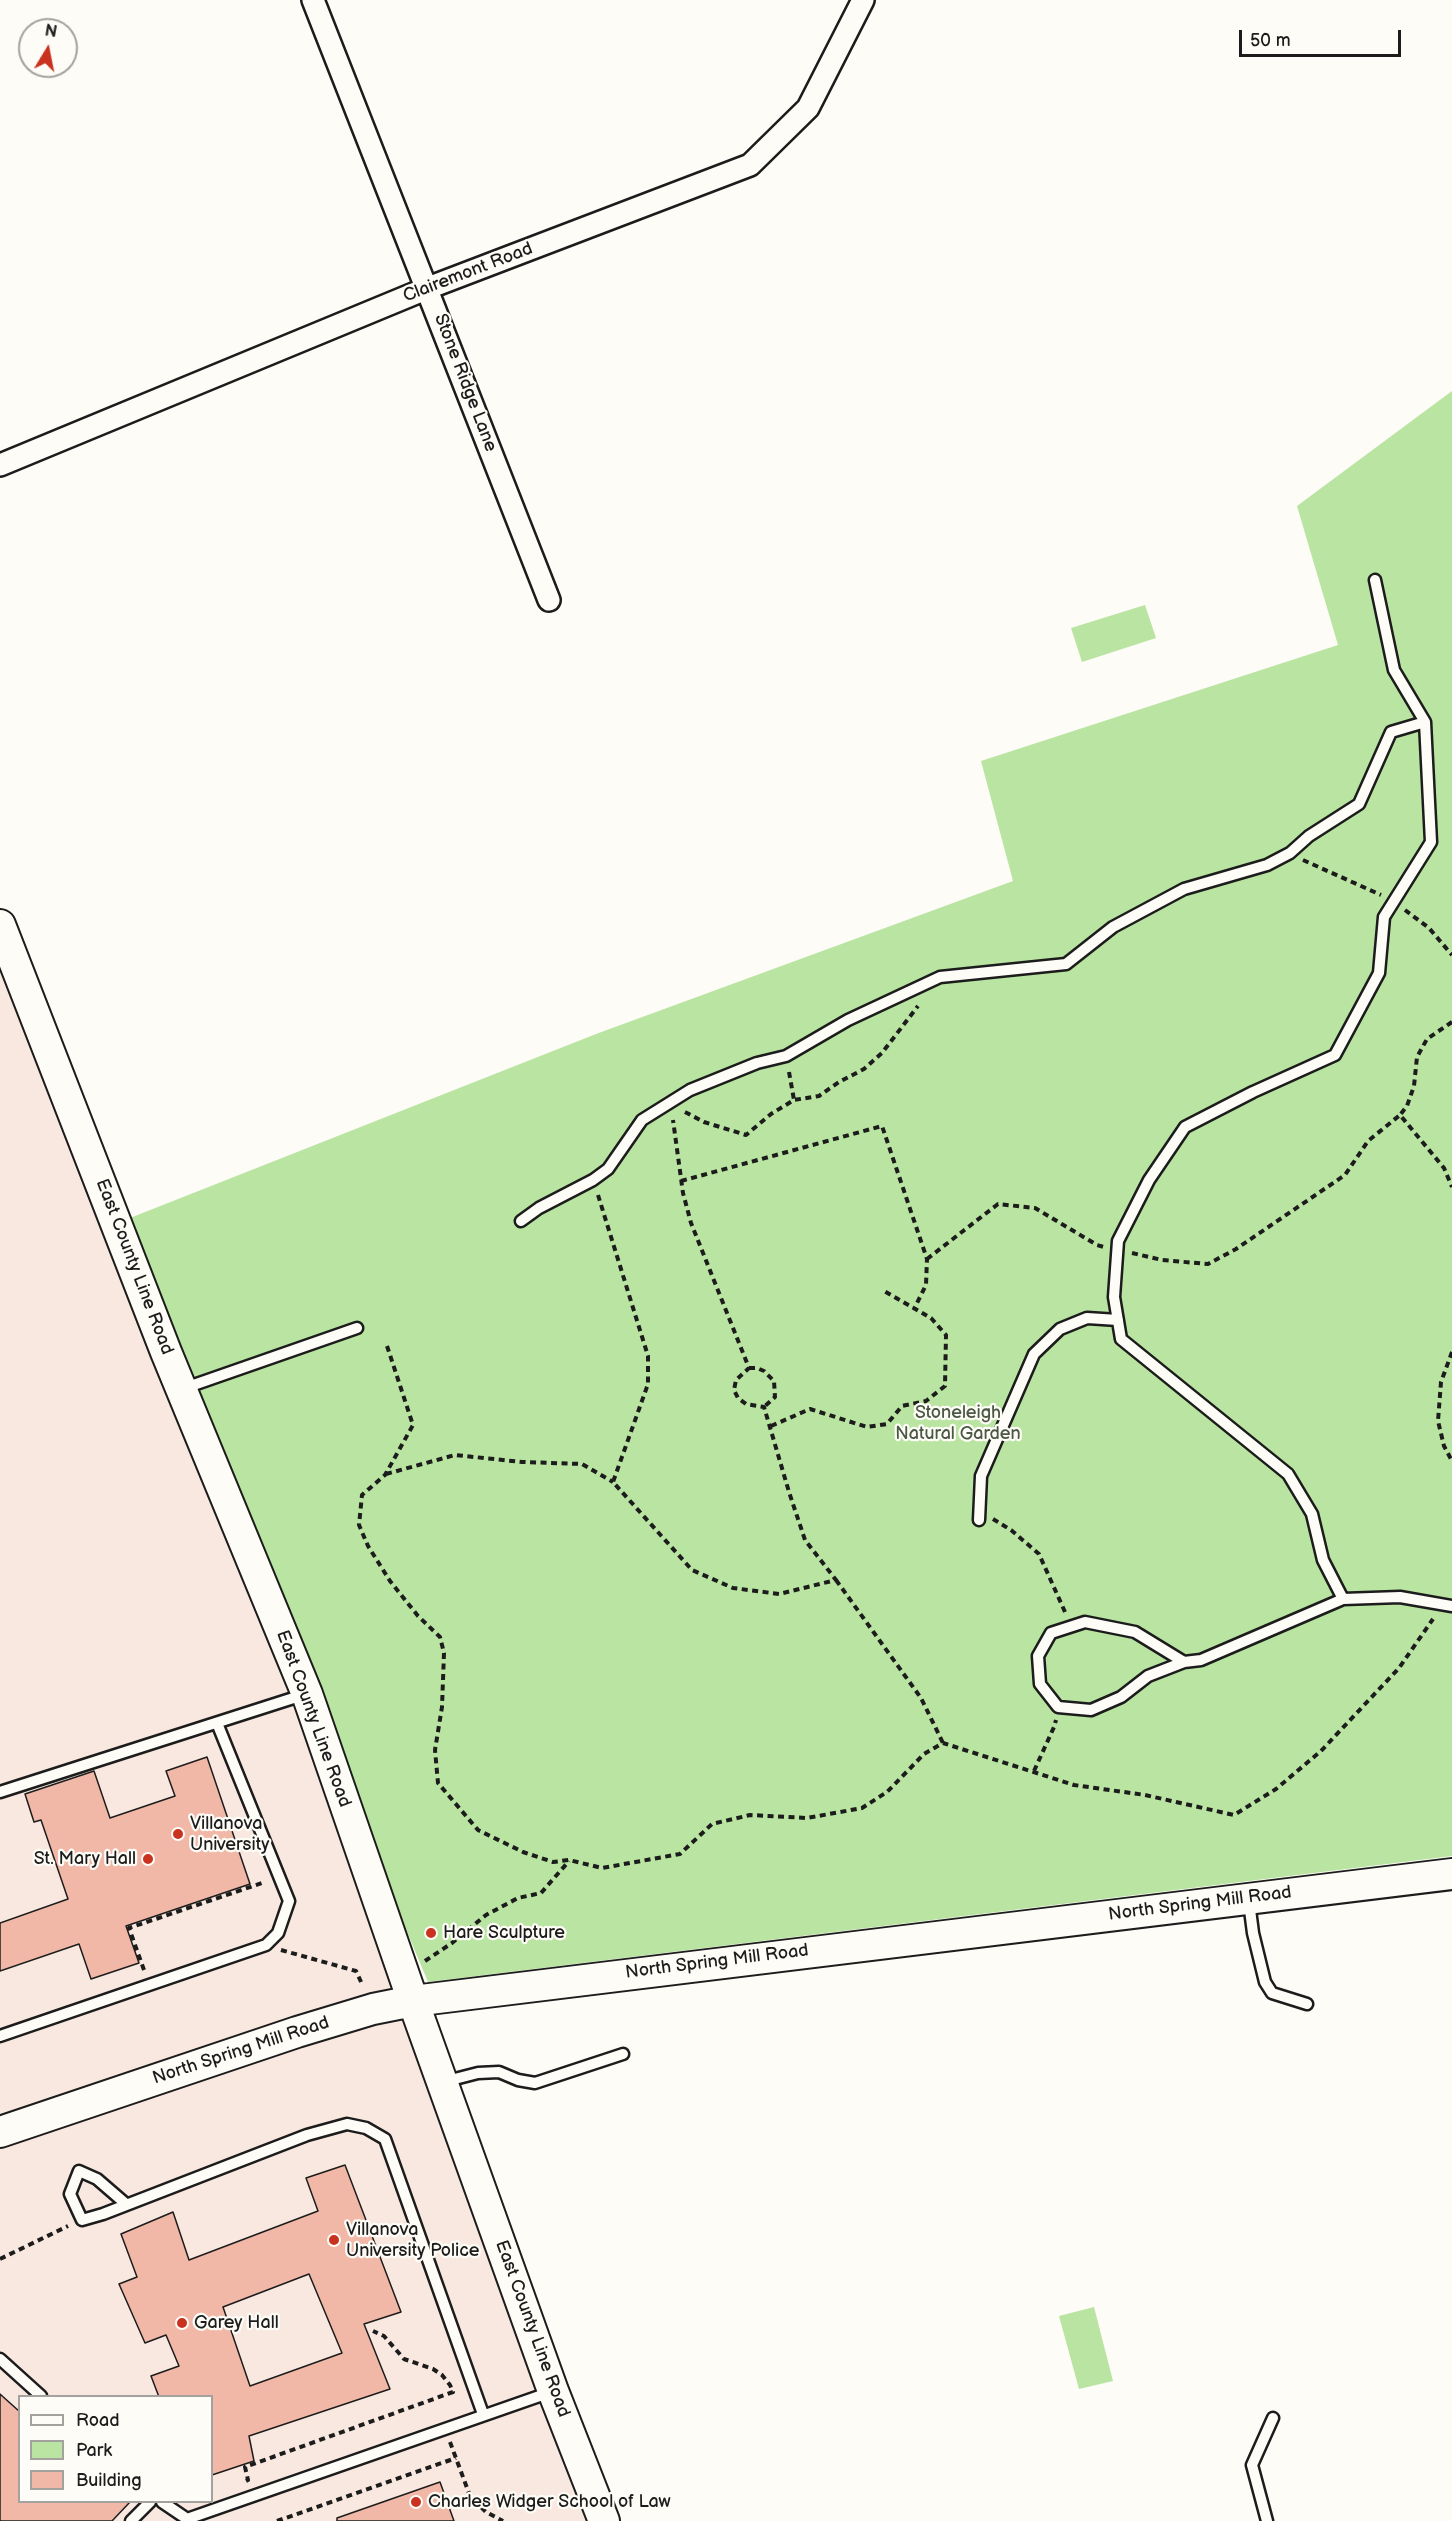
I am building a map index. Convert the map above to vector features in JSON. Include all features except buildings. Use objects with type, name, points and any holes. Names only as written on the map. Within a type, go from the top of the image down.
[{"type":"street","name":"Stone Ridge Lane","points":[[313,0],[549,600]]},
{"type":"street","name":"Clairemont Road","points":[[0,465],[428,288],[750,165],[808,108],[863,0]]},
{"type":"street","name":"East County Line Road","points":[[0,925],[182,1389],[307,1694],[409,1988],[554,2391],[604,2521]]},
{"type":"street","name":"North Spring Mill Road","points":[[2,2133],[297,2032],[373,2009],[409,1988],[1452,1874]]},
{"type":"lane","points":[[1343,1599],[1323,1560],[1312,1514],[1288,1474],[1121,1340],[1114,1297],[1118,1241],[1149,1180],[1185,1126],[1335,1055],[1379,973],[1384,917],[1431,842],[1425,722],[1394,670],[1375,580]]},
{"type":"lane","points":[[521,1221],[539,1208],[593,1180],[608,1169],[642,1120],[699,1086],[757,1064],[786,1056],[848,1020],[939,977],[1066,964],[1113,927],[1184,889],[1267,865],[1290,854],[1309,836],[1359,804],[1391,732],[1425,722]]},
{"type":"lane","points":[[984,1518],[981,1476],[1034,1354],[1060,1329],[1078,1321],[1088,1318],[1118,1320]]},
{"type":"lane","points":[[182,1389],[357,1328]]},
{"type":"lane","points":[[1184,1662],[1135,1632],[1084,1622],[1051,1633],[1038,1656],[1040,1684],[1058,1707],[1091,1710],[1121,1697],[1148,1676],[1184,1662],[1201,1660],[1343,1599],[1400,1596],[1449,1605]]},
{"type":"lane","points":[[0,1792],[307,1694]]},
{"type":"lane","points":[[0,2036],[266,1945],[278,1933],[289,1901],[217,1724]]},
{"type":"lane","points":[[1248,1898],[1253,1933],[1265,1982],[1272,1993],[1307,2004]]},
{"type":"lane","points":[[443,2082],[478,2073],[499,2072],[518,2080],[535,2083],[623,2054]]},
{"type":"lane","points":[[126,2204],[97,2179],[79,2171],[70,2194],[82,2220],[126,2204],[307,2135],[347,2124],[366,2128],[385,2139],[483,2414]]},
{"type":"lane","points":[[0,2359],[39,2395]]},
{"type":"lane","points":[[163,2503],[186,2520],[554,2391]]},
{"type":"lane","points":[[1267,2521],[1252,2465],[1273,2418]]},
{"type":"lane","points":[[131,2521],[149,2503]]},
{"type":"path","points":[[672,1114],[685,1112],[704,1122],[746,1135],[771,1114],[794,1100],[819,1096],[864,1069],[882,1053],[939,977]]},
{"type":"path","points":[[927,1258],[998,1204],[1035,1208],[1097,1245],[1162,1260],[1208,1264],[1262,1232],[1345,1175],[1368,1141],[1400,1115],[1407,1106],[1414,1086],[1417,1057],[1427,1039],[1452,1022]]},
{"type":"path","points":[[786,1056],[794,1100]]},
{"type":"path","points":[[670,1102],[681,1181],[691,1223],[749,1368]]},
{"type":"path","points":[[1400,1115],[1444,1168],[1452,1187]]},
{"type":"path","points":[[681,1181],[882,1126],[927,1258],[926,1285],[914,1309]]},
{"type":"path","points":[[593,1180],[648,1356],[648,1384],[613,1482]]},
{"type":"path","points":[[771,1426],[810,1409],[867,1428],[887,1424],[902,1406],[926,1401],[945,1386],[946,1335],[931,1318],[884,1292]]},
{"type":"path","points":[[387,1346],[413,1425],[385,1474],[362,1495],[359,1525],[368,1546],[390,1581],[418,1616],[440,1637],[444,1653],[442,1707],[435,1750],[438,1783],[478,1830],[523,1852],[553,1862],[569,1860],[602,1868],[680,1854],[712,1824],[750,1815],[807,1818],[862,1808],[887,1792],[924,1754],[943,1743]]},
{"type":"path","points":[[1452,1352],[1441,1382],[1438,1420],[1444,1446],[1452,1461]]},
{"type":"path","points":[[749,1368],[764,1371],[774,1381],[775,1397],[764,1407],[747,1404],[738,1398],[734,1390],[736,1380],[749,1368]]},
{"type":"path","points":[[764,1407],[806,1540],[921,1698],[943,1743],[1074,1785],[1145,1795],[1234,1815],[1276,1789],[1321,1751],[1399,1668],[1449,1605]]},
{"type":"path","points":[[385,1474],[455,1455],[522,1462],[582,1464],[613,1482],[692,1570],[733,1588],[779,1594],[836,1580]]},
{"type":"path","points":[[984,1518],[1011,1530],[1039,1554],[1065,1611],[1067,1628]]},
{"type":"path","points":[[1034,1771],[1054,1728],[1058,1707]]},
{"type":"path","points":[[409,1988],[452,1943],[486,1915],[518,1898],[541,1893],[569,1860]]},
{"type":"path","points":[[149,1985],[129,1928],[279,1877]]},
{"type":"path","points":[[266,1945],[356,1971],[373,2009]]},
{"type":"path","points":[[0,2259],[82,2220]]},
{"type":"path","points":[[239,2483],[248,2480],[245,2468],[453,2392],[442,2375],[433,2369],[404,2359],[384,2336],[373,2331]]},
{"type":"path","points":[[445,2428],[475,2503],[503,2521]]},
{"type":"path","points":[[278,2521],[456,2457]]},
{"type":"shaded area","name":"Villanova University","points":[[0,945],[188,1402],[608,2521],[0,2521]]},
{"type":"green space","name":"Stoneleigh Natural Garden","points":[[1452,391],[1452,1856],[428,1982],[353,1802],[130,1218],[596,1034],[1013,881],[981,761],[1338,645],[1297,506]]},
{"type":"green space","points":[[1145,605],[1156,638],[1082,662],[1071,628]]},
{"type":"green space","points":[[1094,2307],[1113,2381],[1079,2389],[1059,2316]]},
{"type":"place","name":"Villanova University","points":[[178,1834]]},
{"type":"place","name":"St. Mary Hall","points":[[148,1859]]},
{"type":"place","name":"Hare Sculpture","points":[[431,1933]]},
{"type":"place","name":"Villanova University Police","points":[[334,2240]]},
{"type":"place","name":"Garey Hall","points":[[182,2323]]},
{"type":"place","name":"Charles Widger School of Law","points":[[416,2502]]}]
